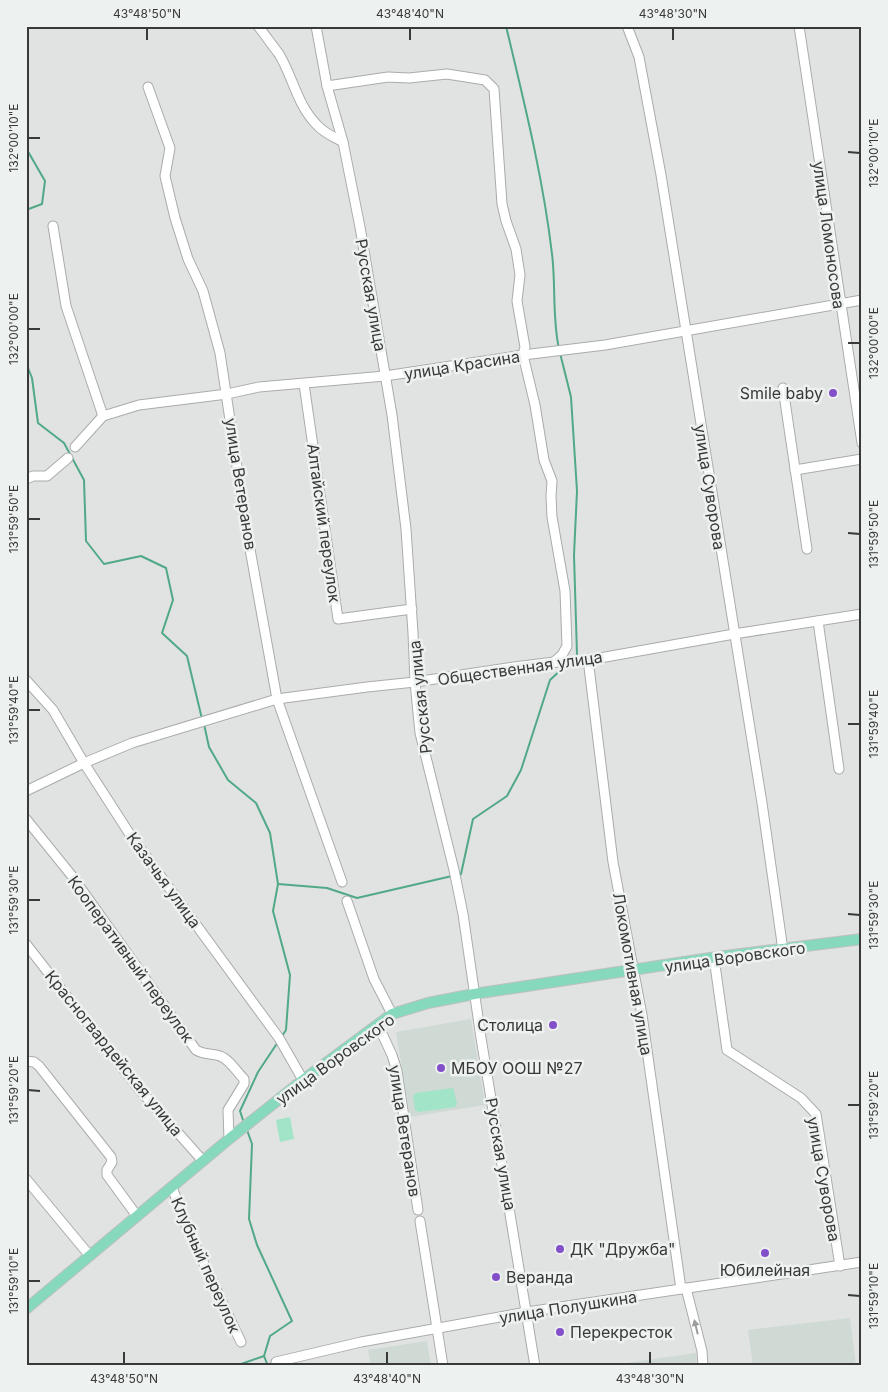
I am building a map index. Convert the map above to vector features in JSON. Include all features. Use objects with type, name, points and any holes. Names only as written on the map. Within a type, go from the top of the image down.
[{"type":"main road","name":"улица Воровского","points":[[26,1309],[229,1139],[303,1080],[392,1014],[428,1003],[474,994],[633,972],[714,958],[862,939]]},
{"type":"street","points":[[258,26],[279,55],[300,102],[312,120],[327,134],[343,142]]},
{"type":"street","name":"Русская улица","points":[[316,26],[327,86],[343,142],[360,227],[392,415],[403,509],[412,609],[415,682],[422,741],[463,914],[474,994],[527,1312],[534,1366]]},
{"type":"street","name":"улица Суворова","points":[[627,26],[639,57],[662,184],[783,950]]},
{"type":"street","name":"улица Ломоносова","points":[[798,26],[862,443]]},
{"type":"street","points":[[327,86],[388,77],[409,78],[447,74],[485,80],[494,89],[502,204],[516,249],[520,276],[517,301],[525,347],[523,355],[535,406],[544,460],[552,480],[550,496],[552,517],[565,591],[567,646],[562,655],[554,662]]},
{"type":"street","name":"улица Ветеранов","points":[[148,87],[170,148],[165,176],[188,259],[203,291],[220,353],[246,527],[278,699],[342,882]]},
{"type":"street","points":[[53,226],[66,306],[103,416],[75,447]]},
{"type":"street","name":"улица Красина","points":[[103,416],[139,405],[227,394],[259,387],[385,376],[523,355],[605,345],[862,300]]},
{"type":"street","name":"Алтайский переулок","points":[[304,384],[338,619],[412,609]]},
{"type":"street","points":[[783,388],[807,549]]},
{"type":"street","points":[[26,479],[33,476],[47,476],[68,458]]},
{"type":"street","points":[[795,470],[862,459]]},
{"type":"street","name":"Общественная улица","points":[[26,791],[84,763],[132,743],[278,699],[554,662],[572,663],[734,634],[862,614]]},
{"type":"street","points":[[818,621],[839,769]]},
{"type":"street","name":"Локомотивная улица","points":[[588,659],[613,862],[643,1026],[684,1289],[702,1351],[704,1366]]},
{"type":"street","name":"Казачья улица","points":[[26,680],[52,710],[129,833],[279,1038],[303,1080]]},
{"type":"street","name":"Кооперативный переулок","points":[[26,819],[72,876],[196,1050],[203,1054],[220,1056],[244,1079],[244,1084],[228,1110],[229,1139]]},
{"type":"street","points":[[347,901],[374,979],[392,1014]]},
{"type":"street","name":"Красногвардейская улица","points":[[26,944],[139,1089],[203,1161]]},
{"type":"street","name":"улица Суворова","points":[[714,958],[727,1050],[801,1098],[816,1114],[840,1266]]},
{"type":"street","name":"улица Ветеранов","points":[[378,1024],[397,1071],[418,1210]]},
{"type":"street","points":[[26,1061],[34,1062],[39,1066],[111,1157],[112,1162],[107,1170],[107,1175],[137,1216]]},
{"type":"street","points":[[26,1179],[90,1256]]},
{"type":"street","name":"Клубный переулок","points":[[172,1187],[187,1228],[241,1342]]},
{"type":"street","points":[[420,1221],[443,1366]]},
{"type":"street","name":"улица Полушкина","points":[[276,1362],[361,1342],[527,1312],[862,1262]]},
{"type":"shaded area","name":"МБОУ ООШ №27","points":[[471,1019],[485,1105],[410,1117],[396,1032]]},
{"type":"shaded area","points":[[850,1318],[856,1366],[753,1366],[748,1330]]},
{"type":"shaded area","points":[[427,1341],[431,1366],[371,1366],[368,1350]]},
{"type":"shaded area","points":[[696,1353],[697,1366],[605,1366]]},
{"type":"green space","points":[[453,1088],[457,1103],[455,1107],[419,1112],[415,1110],[413,1096],[416,1093]]},
{"type":"green space","points":[[290,1117],[294,1139],[280,1142],[276,1120]]},
{"type":"waterway","points":[[506,26],[544,197],[552,254],[559,349]]},
{"type":"waterway","points":[[26,148],[45,181],[42,204],[26,210]]},
{"type":"waterway","points":[[560,353],[571,397],[577,491],[574,555],[577,655],[571,660]]},
{"type":"waterway","points":[[26,363],[32,378],[38,423],[64,443],[84,480],[86,541],[104,564],[141,556],[166,568],[173,600],[162,633],[187,656],[202,719]]},
{"type":"waterway","points":[[459,875],[461,874],[473,819],[507,796],[521,770],[550,680],[564,667]]},
{"type":"waterway","points":[[204,724],[209,747],[228,780],[256,803],[270,833],[278,884],[273,911],[290,975],[286,1030],[282,1036]]},
{"type":"waterway","points":[[278,884],[327,888],[357,898],[452,876]]},
{"type":"waterway","points":[[244,1123],[240,1111],[258,1072],[278,1042]]},
{"type":"waterway","points":[[247,1130],[252,1144],[249,1219],[257,1245],[292,1321],[270,1336],[264,1356]]},
{"type":"waterway","points":[[207,1366],[241,1364],[264,1356],[268,1366]]},
{"type":"place","name":"Smile baby","points":[[833,393]]},
{"type":"place","name":"Столица","points":[[553,1025]]},
{"type":"place","name":"МБОУ ООШ №27","points":[[441,1068]]},
{"type":"place","name":"ДК \"Дружба\"","points":[[560,1249]]},
{"type":"place","name":"Юбилейная","points":[[765,1253]]},
{"type":"place","name":"Веранда","points":[[496,1277]]},
{"type":"place","name":"Перекресток","points":[[560,1332]]}]
